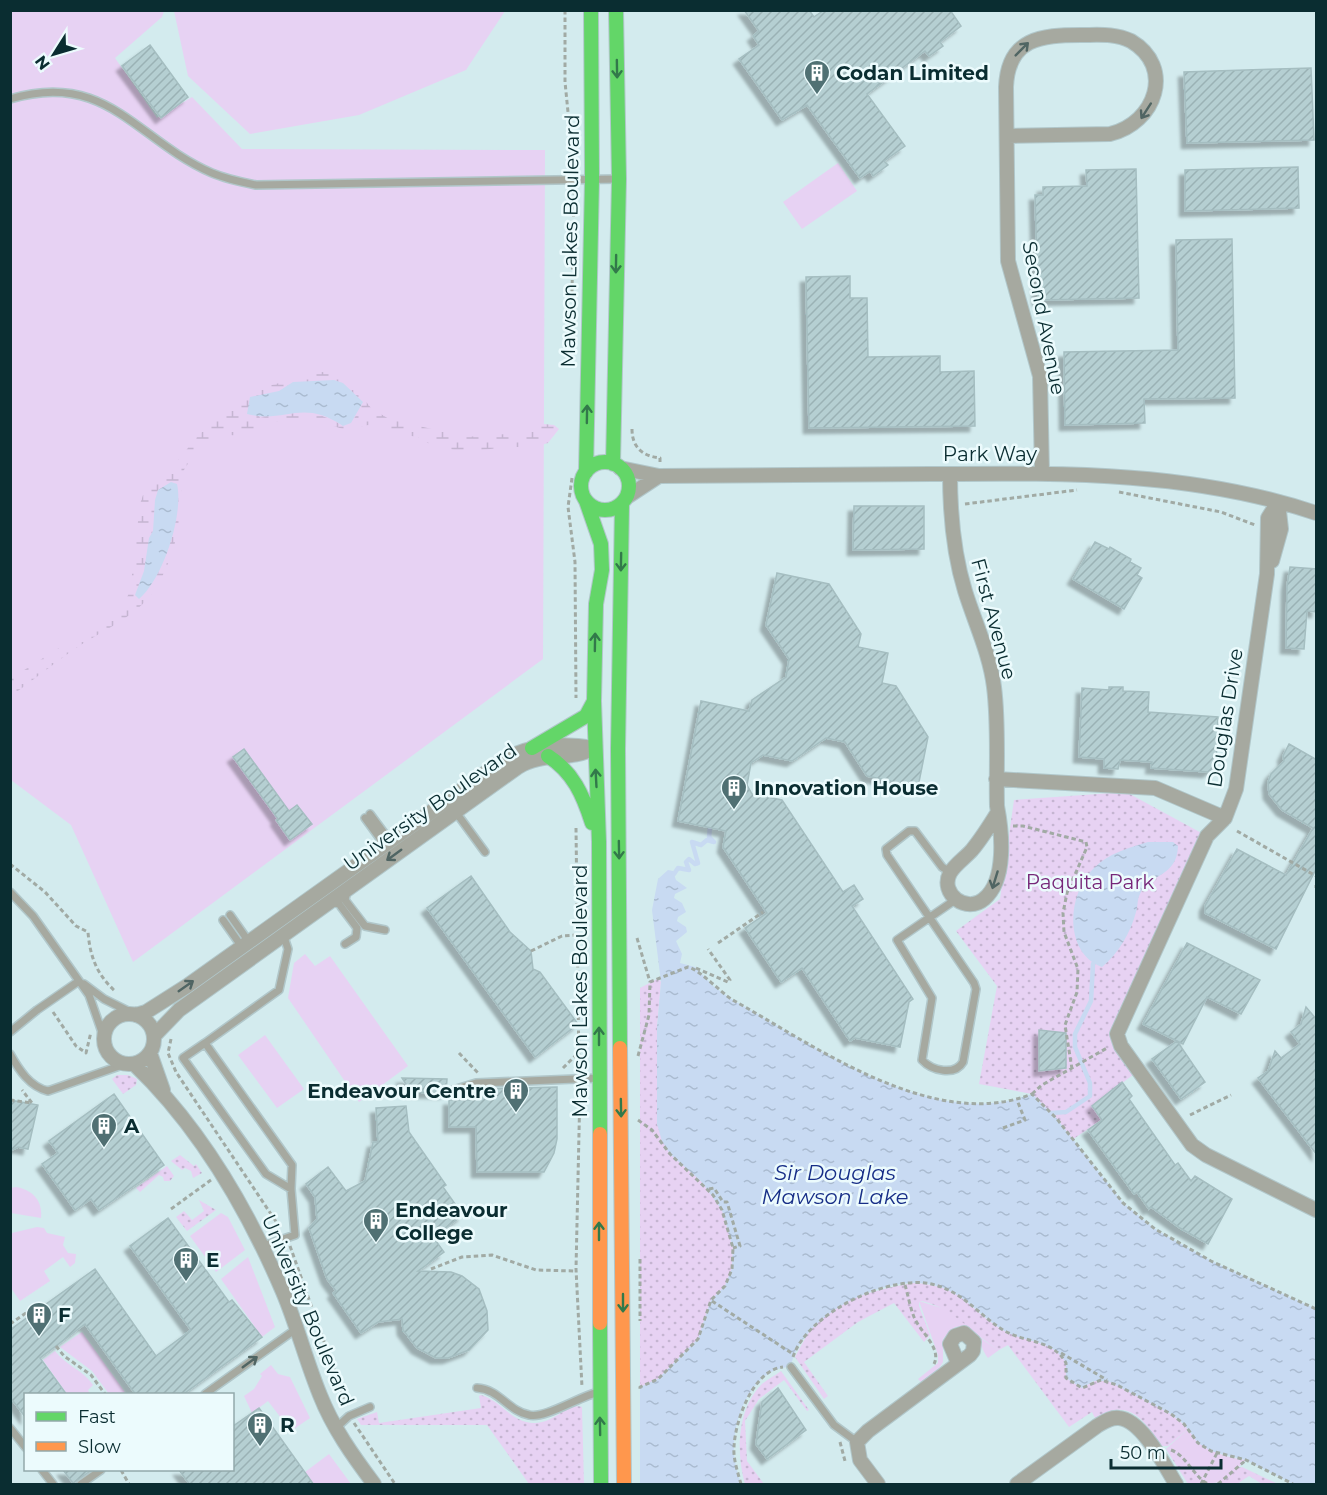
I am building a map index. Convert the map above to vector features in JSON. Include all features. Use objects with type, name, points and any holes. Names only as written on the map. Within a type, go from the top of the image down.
[{"type":"street","name":"Mawson Lakes Boulevard","points":[[586,472],[592,179],[591,10]]},
{"type":"street","points":[[616,10],[617,466],[628,481],[624,500]]},
{"type":"street","name":"Second Avenue","points":[[1008,136],[1110,134],[1124,131],[1143,117],[1153,100],[1155,82],[1149,61],[1130,41],[1111,35],[1047,35],[1034,39],[1019,50],[1009,66],[1006,87],[1008,261],[1040,376],[1042,473]]},
{"type":"street","points":[[617,466],[598,464],[586,472],[582,487],[586,501],[599,509],[607,510],[659,476]]},
{"type":"street","name":"Park Way","points":[[617,466],[659,476],[1042,473],[1160,478],[1196,483],[1317,513]]},
{"type":"street","name":"First Avenue","points":[[951,474],[950,515],[955,548],[965,589],[987,653],[994,688],[996,779],[1000,829],[999,864],[994,887],[984,900],[975,904],[967,905],[955,900]]},
{"type":"street","name":"Mawson Lakes Boulevard","points":[[624,500],[618,749],[624,1485]]},
{"type":"street","name":"Mawson Lakes Boulevard","points":[[586,501],[601,544],[602,570],[596,604],[594,701],[599,842],[601,1485]]},
{"type":"street","name":"Douglas Drive","points":[[1119,1041],[1117,1034],[1120,1022],[1207,836],[1225,818],[1240,774],[1268,574],[1281,529],[1278,502]]},
{"type":"street","points":[[532,748],[586,716],[594,701]]},
{"type":"street","name":"University Boulevard","points":[[134,1014],[170,998],[490,768],[532,748],[579,746],[594,748]]},
{"type":"street","points":[[594,748],[618,749]]},
{"type":"street","name":"University Boulevard","points":[[154,1036],[179,1010],[529,760],[548,756],[580,756],[594,748]]},
{"type":"street","points":[[548,756],[563,766],[581,791],[599,842]]},
{"type":"street","points":[[996,779],[1155,788],[1225,818]]},
{"type":"street","points":[[955,900],[948,888],[950,872],[982,837],[998,812]]},
{"type":"street","points":[[134,1014],[149,1023],[154,1036],[150,1053],[144,1060],[129,1064],[108,1054],[97,1032],[113,1018],[134,1014]]},
{"type":"street","points":[[1119,1041],[1192,1145],[1206,1155],[1317,1209]]},
{"type":"street","name":"University Boulevard","points":[[150,1053],[164,1092],[221,1172],[263,1246],[320,1396],[336,1428],[374,1485]]},
{"type":"street","name":"University Boulevard","points":[[129,1064],[164,1092]]},
{"type":"street","points":[[878,1485],[860,1460],[857,1442],[868,1431],[958,1363]]},
{"type":"street","points":[[1017,1485],[1109,1419],[1118,1418],[1130,1422],[1157,1452],[1176,1485]]},
{"type":"lane","points":[[10,99],[29,93],[55,92],[85,96],[109,105],[160,142],[211,173],[256,185],[618,179]]},
{"type":"lane","points":[[455,811],[485,852]]},
{"type":"lane","points":[[368,816],[387,842]]},
{"type":"lane","points":[[950,872],[942,867],[915,831],[909,831],[886,849],[887,855],[929,919],[974,983],[977,993],[963,1062],[953,1071],[929,1066],[922,1060],[932,998],[897,940],[929,919],[955,900]]},
{"type":"lane","points":[[10,892],[33,916],[89,995],[97,1032]]},
{"type":"lane","points":[[289,913],[304,909],[327,892],[339,897],[365,926],[385,930]]},
{"type":"lane","points":[[339,897],[339,904],[357,928],[356,937],[345,944]]},
{"type":"lane","points":[[230,915],[246,944]]},
{"type":"lane","points":[[223,920],[246,944]]},
{"type":"lane","points":[[283,934],[288,950],[279,990],[183,1058],[266,1174],[291,1189]]},
{"type":"lane","points":[[79,981],[104,999],[134,1014]]},
{"type":"lane","points":[[10,1032],[79,981]]},
{"type":"lane","points":[[205,1043],[292,1165],[291,1189],[295,1235],[263,1246]]},
{"type":"lane","points":[[10,1054],[30,1082],[38,1089],[48,1091],[81,1077],[129,1064]]},
{"type":"lane","points":[[453,1090],[476,1083],[600,1078]]},
{"type":"lane","points":[[208,1393],[296,1329]]},
{"type":"lane","points":[[791,1367],[834,1425],[857,1442]]},
{"type":"lane","points":[[477,1388],[488,1388],[514,1409],[530,1416],[550,1413],[573,1400],[599,1392]]},
{"type":"lane","points":[[336,1428],[350,1416],[370,1407]]},
{"type":"lane","points":[[10,1428],[24,1446]]},
{"type":"lane","points":[[43,1471],[53,1485]]},
{"type":"lane","points":[[81,1485],[100,1471]]},
{"type":"path","points":[[961,504],[1085,489]]},
{"type":"path","points":[[1108,490],[1221,512],[1260,526]]},
{"type":"path","points":[[573,706],[576,699]]},
{"type":"path","points":[[1000,829],[1017,825],[1086,842],[1087,848],[1067,893],[1063,913],[1064,932],[1078,969],[1077,992],[1065,1025],[1072,1069]]},
{"type":"path","points":[[1237,831],[1317,876]]},
{"type":"path","points":[[10,864],[45,892],[76,926],[88,932],[90,956],[96,968],[109,986],[121,996]]},
{"type":"path","points":[[718,942],[763,912]]},
{"type":"path","points":[[531,951],[562,936],[577,935]]},
{"type":"path","points":[[638,1067],[638,1056],[649,1015],[650,982],[688,967],[695,967],[728,982],[730,980],[708,949]]},
{"type":"path","points":[[695,967],[713,986],[731,999],[847,1065],[878,1079],[939,1100],[970,1106],[1017,1100],[1032,1094],[1042,1084],[1089,1060],[1119,1041]]},
{"type":"path","points":[[52,1011],[76,1046],[86,1053],[97,1032]]},
{"type":"path","points":[[10,1100],[32,1103],[17,1083]]},
{"type":"path","points":[[1032,1094],[1057,1119],[1123,1203],[1155,1229],[1211,1261],[1317,1309]]},
{"type":"path","points":[[1190,1115],[1231,1095]]},
{"type":"path","points":[[1003,1128],[1025,1120],[1017,1100]]},
{"type":"path","points":[[638,1111],[638,1122],[652,1130],[679,1163],[708,1190],[722,1210],[733,1248],[732,1269],[729,1277],[725,1286],[711,1300],[698,1339],[658,1379],[640,1387],[641,1398]]},
{"type":"path","points":[[171,1209],[237,1162]]},
{"type":"path","points":[[708,1190],[714,1188],[732,1213],[740,1246],[733,1248]]},
{"type":"path","points":[[430,1269],[462,1257],[492,1255],[536,1270],[576,1272]]},
{"type":"path","points":[[741,1485],[733,1449],[746,1400],[759,1380],[779,1367],[791,1367],[793,1354],[810,1329],[841,1305],[865,1295],[905,1285],[933,1284],[969,1301],[1004,1330],[1035,1340],[1055,1350],[1171,1414],[1184,1424],[1198,1443],[1217,1454],[1245,1460],[1293,1485]]},
{"type":"path","points":[[905,1285],[913,1316],[934,1349],[936,1359],[933,1366]]},
{"type":"path","points":[[711,1300],[793,1354]]},
{"type":"path","points":[[10,1324],[33,1308]]},
{"type":"path","points":[[56,1346],[64,1356],[90,1375],[104,1393]]},
{"type":"path","points":[[1055,1350],[1066,1364],[1066,1378],[1082,1388],[1093,1382],[1108,1381]]},
{"type":"path","points":[[844,1434],[840,1440],[841,1452],[851,1468]]},
{"type":"path","points":[[1157,1452],[1174,1450],[1202,1483],[1208,1485]]},
{"type":"path","points":[[1202,1483],[1217,1454]]},
{"type":"path","points":[[1218,1485],[1245,1460]]},
{"type":"path","points":[[122,1471],[129,1485]]},
{"type":"green space","points":[[174,10],[505,11],[466,70],[359,115],[250,134],[188,76]]},
{"type":"green space","points":[[10,11],[164,11],[162,17],[115,58],[157,118],[192,97],[242,149],[545,150],[543,659],[133,962],[71,825],[11,780]]},
{"type":"green space","points":[[838,163],[857,191],[802,229],[783,202]]},
{"type":"green space","points":[[322,372],[345,375],[371,408],[389,419],[466,437],[532,432],[544,424],[554,425],[559,429],[548,443],[534,447],[507,447],[465,452],[433,446],[418,437],[399,434],[382,427],[368,425],[346,430],[308,418],[292,418],[269,423],[243,436],[230,435],[203,448],[192,457],[179,478],[181,505],[177,536],[167,567],[154,591],[127,617],[73,650],[11,696],[10,679],[59,648],[92,632],[121,607],[130,592],[140,504],[144,492],[152,482],[175,464],[196,438],[221,413],[233,408],[243,396],[256,389]],"holes":[[[344,383],[361,408],[351,423],[343,426],[323,416],[303,413],[260,418],[251,397]],[[171,482],[169,541],[162,565],[146,594],[141,575],[144,571],[149,539],[154,531],[155,500],[158,490]]]},
{"type":"green space","name":"Paquita Park","points":[[1126,792],[1207,836],[1117,1029],[1138,1071],[1092,1106],[1101,1120],[1072,1140],[1057,1119],[1032,1094],[979,1084],[997,986],[956,931],[1000,899],[1014,800]]},
{"type":"green space","points":[[305,954],[315,966],[330,956],[408,1066],[359,1102],[288,998],[294,963]]},
{"type":"green space","points":[[659,978],[661,982],[657,1028],[657,1124],[670,1154],[701,1181],[722,1210],[733,1248],[732,1269],[725,1286],[711,1300],[698,1339],[658,1379],[640,1387],[640,988]]},
{"type":"green space","points":[[265,1035],[304,1089],[277,1108],[238,1055]]},
{"type":"green space","points":[[117,1075],[128,1075],[137,1079],[136,1085],[123,1094],[112,1079]]},
{"type":"green space","points":[[180,1155],[194,1166],[196,1164],[202,1173],[193,1178],[191,1171],[185,1168],[182,1170],[171,1161]]},
{"type":"green space","points":[[167,1166],[174,1176],[170,1181],[164,1181],[159,1175],[140,1192],[136,1188]]},
{"type":"green space","points":[[16,1187],[36,1197],[40,1206],[41,1218],[11,1213],[11,1188]]},
{"type":"green space","points":[[199,1200],[216,1210],[187,1231],[176,1217],[184,1211],[192,1220],[204,1211]]},
{"type":"green space","points":[[221,1213],[228,1217],[245,1250],[216,1272],[190,1236]]},
{"type":"green space","points":[[37,1227],[44,1228],[47,1233],[65,1237],[63,1245],[68,1253],[76,1254],[75,1263],[70,1267],[63,1257],[44,1271],[50,1281],[20,1301],[11,1288],[12,1233]]},
{"type":"green space","points":[[248,1257],[275,1327],[262,1337],[221,1279]]},
{"type":"green space","points":[[912,1283],[943,1288],[954,1293],[1003,1330],[1056,1351],[1065,1361],[1066,1378],[1082,1388],[1099,1380],[1119,1385],[1160,1407],[1188,1429],[1168,1446],[1162,1446],[1142,1420],[1127,1411],[1118,1410],[1095,1418],[1092,1412],[1069,1427],[1008,1345],[999,1350],[954,1316],[922,1301],[919,1302],[919,1306],[930,1335],[924,1342],[894,1303],[858,1322],[804,1362],[828,1396],[824,1399],[795,1357],[814,1325],[834,1308],[847,1301]]},
{"type":"green space","points":[[919,1301],[948,1310],[999,1350],[988,1358],[969,1328],[955,1327],[943,1339],[943,1362],[921,1382],[918,1379],[938,1363],[938,1355]]},
{"type":"green space","points":[[82,1332],[125,1392],[108,1393],[92,1371],[60,1347]]},
{"type":"green space","points":[[55,1351],[89,1380],[93,1385],[88,1390],[90,1393],[66,1393],[43,1360]]},
{"type":"green space","points":[[271,1365],[278,1374],[290,1377],[310,1418],[291,1431],[268,1401],[252,1413],[244,1396],[254,1389],[262,1376],[260,1374]]},
{"type":"green space","points":[[781,1371],[809,1410],[807,1411],[784,1380],[759,1399],[745,1421],[747,1461],[764,1484],[745,1484],[740,1459],[743,1419],[753,1395],[761,1385]]},
{"type":"green space","points":[[481,1395],[519,1419],[534,1423],[547,1420],[577,1406],[582,1407],[584,1484],[529,1484],[487,1425],[361,1425],[357,1419],[377,1412],[379,1423],[481,1408],[479,1396]]},
{"type":"green space","points":[[1188,1429],[1200,1442],[1213,1451],[1246,1460],[1224,1481],[1208,1484],[1178,1454],[1166,1449]]},
{"type":"green space","points":[[1166,1449],[1178,1454],[1208,1484],[1188,1484]]},
{"type":"green space","points":[[329,1454],[351,1484],[314,1484],[305,1472]]},
{"type":"green space","points":[[1242,1467],[1278,1484],[1262,1484],[1249,1476],[1237,1484],[1218,1484],[1237,1468]]},
{"type":"water","points":[[334,380],[343,383],[363,402],[351,423],[343,426],[329,418],[305,413],[272,416],[247,414],[250,397],[279,391],[293,382]]},
{"type":"water","points":[[171,482],[177,484],[178,497],[170,545],[156,577],[139,599],[135,595],[144,571],[149,538],[153,531],[155,500],[158,490]]},
{"type":"water","points":[[1148,842],[1173,842],[1178,846],[1176,856],[1168,870],[1144,887],[1127,935],[1113,956],[1102,967],[1089,960],[1080,949],[1075,936],[1074,907],[1078,892],[1094,868],[1106,858]]},
{"type":"water","name":"Sir Douglas Mawson Lake","points":[[668,870],[673,871],[676,880],[687,888],[675,894],[674,898],[682,903],[686,912],[678,917],[677,921],[686,927],[687,932],[676,941],[682,954],[680,963],[695,967],[713,986],[731,999],[837,1060],[915,1093],[955,1102],[994,1103],[1032,1094],[1057,1119],[1123,1203],[1155,1229],[1211,1261],[1316,1309],[1316,1484],[1293,1484],[1246,1460],[1211,1451],[1198,1443],[1184,1424],[1171,1414],[1108,1381],[1093,1381],[1082,1388],[1066,1378],[1066,1363],[1054,1350],[1003,1330],[962,1298],[944,1288],[915,1283],[893,1285],[870,1292],[827,1315],[810,1331],[798,1348],[791,1367],[778,1369],[766,1375],[757,1384],[742,1407],[735,1434],[734,1457],[741,1484],[640,1484],[640,1387],[658,1379],[698,1339],[711,1300],[725,1286],[732,1268],[733,1248],[722,1210],[701,1181],[670,1154],[662,1141],[657,1124],[657,1028],[661,982],[652,910],[658,879]]},
{"type":"building","name":"Codan Limited","points":[[744,10],[809,10],[814,17],[824,10],[950,10],[961,26],[940,42],[943,46],[929,56],[925,51],[867,94],[905,146],[884,161],[888,165],[873,176],[870,171],[860,178],[807,105],[782,120],[739,59],[759,45],[753,36],[759,31]]},
{"type":"building","points":[[150,45],[188,97],[161,118],[122,66]]},
{"type":"building","points":[[1311,68],[1314,140],[1187,143],[1184,72]]},
{"type":"building","points":[[1298,167],[1299,208],[1185,211],[1185,170]]},
{"type":"building","points":[[1136,169],[1139,298],[1038,300],[1035,195],[1043,195],[1043,187],[1087,186],[1086,170]]},
{"type":"building","points":[[1232,239],[1235,398],[1144,399],[1145,423],[1065,425],[1064,352],[1178,350],[1176,240]]},
{"type":"building","points":[[850,276],[850,298],[867,298],[868,357],[940,356],[940,372],[974,371],[975,426],[809,428],[806,277]]},
{"type":"building","points":[[854,506],[924,506],[924,549],[853,550]]},
{"type":"building","points":[[1095,542],[1109,549],[1110,547],[1131,559],[1130,562],[1141,568],[1137,575],[1142,578],[1124,609],[1073,579]]},
{"type":"building","points":[[1290,567],[1317,569],[1317,612],[1307,611],[1304,649],[1286,648],[1287,586]]},
{"type":"building","name":"Innovation House","points":[[777,573],[829,584],[861,634],[858,647],[888,653],[882,683],[896,686],[928,737],[918,787],[867,776],[845,742],[826,738],[792,761],[763,755],[751,763],[747,785],[752,794],[782,800],[843,892],[854,885],[863,899],[852,906],[913,999],[909,1002],[900,1047],[855,1038],[850,1041],[802,968],[781,982],[745,928],[767,913],[723,847],[726,831],[678,821],[701,701],[749,711],[752,700],[786,677],[789,659],[766,625]]},
{"type":"building","points":[[1109,687],[1123,687],[1123,691],[1149,692],[1148,712],[1218,717],[1216,766],[1208,772],[1151,768],[1152,762],[1120,760],[1118,769],[1104,768],[1104,759],[1079,757],[1082,688],[1109,690]]},
{"type":"building","points":[[1289,744],[1317,760],[1317,867],[1276,949],[1205,913],[1205,906],[1237,849],[1286,875],[1313,828],[1282,810],[1269,794],[1268,782],[1271,774],[1284,761],[1283,756]]},
{"type":"building","points":[[244,749],[289,811],[297,805],[312,824],[290,840],[276,820],[278,819],[233,757]]},
{"type":"building","points":[[471,876],[510,932],[531,951],[533,969],[540,972],[578,1024],[535,1057],[427,908]]},
{"type":"building","points":[[1187,943],[1260,980],[1241,1014],[1207,997],[1183,1044],[1143,1024]]},
{"type":"building","points":[[1306,1007],[1317,1020],[1317,1155],[1258,1078],[1268,1071],[1275,1051],[1281,1058],[1300,1044],[1291,1032],[1301,1024]]},
{"type":"building","points":[[1039,1030],[1066,1033],[1066,1068],[1039,1071]]},
{"type":"building","points":[[1177,1041],[1205,1082],[1181,1099],[1152,1059]]},
{"type":"building","points":[[402,1078],[447,1079],[446,1093],[411,1092]]},
{"type":"building","points":[[1122,1082],[1132,1096],[1129,1099],[1175,1165],[1178,1163],[1191,1181],[1195,1176],[1232,1199],[1208,1244],[1180,1228],[1151,1207],[1149,1209],[1137,1192],[1134,1194],[1088,1130],[1102,1120],[1092,1106]]},
{"type":"building","name":"Endeavour Centre","points":[[557,1087],[557,1139],[554,1153],[544,1172],[477,1172],[476,1127],[449,1127],[449,1100],[475,1100],[477,1089]]},
{"type":"building","name":"A","points":[[114,1094],[164,1165],[99,1210],[91,1199],[75,1210],[42,1164],[58,1153],[49,1141]]},
{"type":"building","points":[[10,1100],[38,1105],[28,1149],[18,1147],[10,1151]]},
{"type":"building","name":"Endeavour College","points":[[406,1106],[409,1132],[446,1185],[443,1187],[463,1215],[433,1237],[444,1252],[418,1271],[451,1272],[462,1276],[479,1289],[487,1311],[488,1330],[469,1350],[448,1358],[436,1358],[417,1348],[403,1330],[402,1319],[378,1322],[361,1333],[333,1293],[336,1291],[327,1279],[309,1228],[317,1219],[315,1197],[306,1184],[328,1167],[346,1191],[365,1181],[373,1142],[378,1142],[376,1108]]},
{"type":"building","points":[[168,1218],[229,1302],[232,1300],[262,1337],[185,1393],[135,1393],[85,1324],[40,1358],[66,1393],[24,1393],[24,1415],[10,1397],[10,1330],[95,1269],[156,1356],[191,1330],[130,1246]]},
{"type":"building","points":[[778,1388],[806,1430],[767,1459],[756,1444],[762,1402]]},
{"type":"building","name":"R","points":[[259,1408],[314,1485],[190,1485],[180,1471],[234,1471],[234,1426]]},
{"type":"building","points":[[64,1471],[91,1471],[73,1483]]},
{"type":"waterway","points":[[674,874],[678,868],[689,870],[686,862],[689,859],[695,864],[698,863],[692,842],[701,845],[707,840],[714,842],[709,837],[710,827]]},
{"type":"waterway","points":[[1051,1113],[1066,1112],[1090,1096],[1090,1083],[1075,1047],[1075,1034],[1091,1001],[1093,964]]},
{"type":"traffic: fast","points":[[586,472],[592,179],[591,10]]},
{"type":"traffic: fast","points":[[613,464],[619,179],[616,10]]},
{"type":"traffic: fast","points":[[605,462],[622,469],[629,486],[622,503],[605,510],[588,503],[581,486],[588,469],[605,462]]},
{"type":"traffic: fast","points":[[586,501],[601,544],[602,570],[596,604],[594,701],[599,842],[600,1134]]},
{"type":"traffic: fast","points":[[620,1048],[618,749],[622,503]]},
{"type":"traffic: fast","points":[[532,748],[586,716],[594,701]]},
{"type":"traffic: fast","points":[[548,756],[571,777],[585,803],[592,823]]},
{"type":"traffic: fast","points":[[600,1323],[601,1484]]},
{"type":"traffic: slow","points":[[620,1048],[624,1484]]},
{"type":"traffic: slow","points":[[600,1134],[600,1323]]},
{"type":"place","name":"Codan Limited","points":[[817,96]]},
{"type":"place","name":"Innovation House","points":[[734,811]]},
{"type":"place","name":"Endeavour Centre","points":[[516,1114]]},
{"type":"place","name":"A","points":[[104,1149]]},
{"type":"place","name":"Endeavour College","points":[[376,1244]]},
{"type":"place","name":"E","points":[[186,1283]]},
{"type":"place","name":"F","points":[[39,1338]]},
{"type":"place","name":"R","points":[[260,1448]]}]
